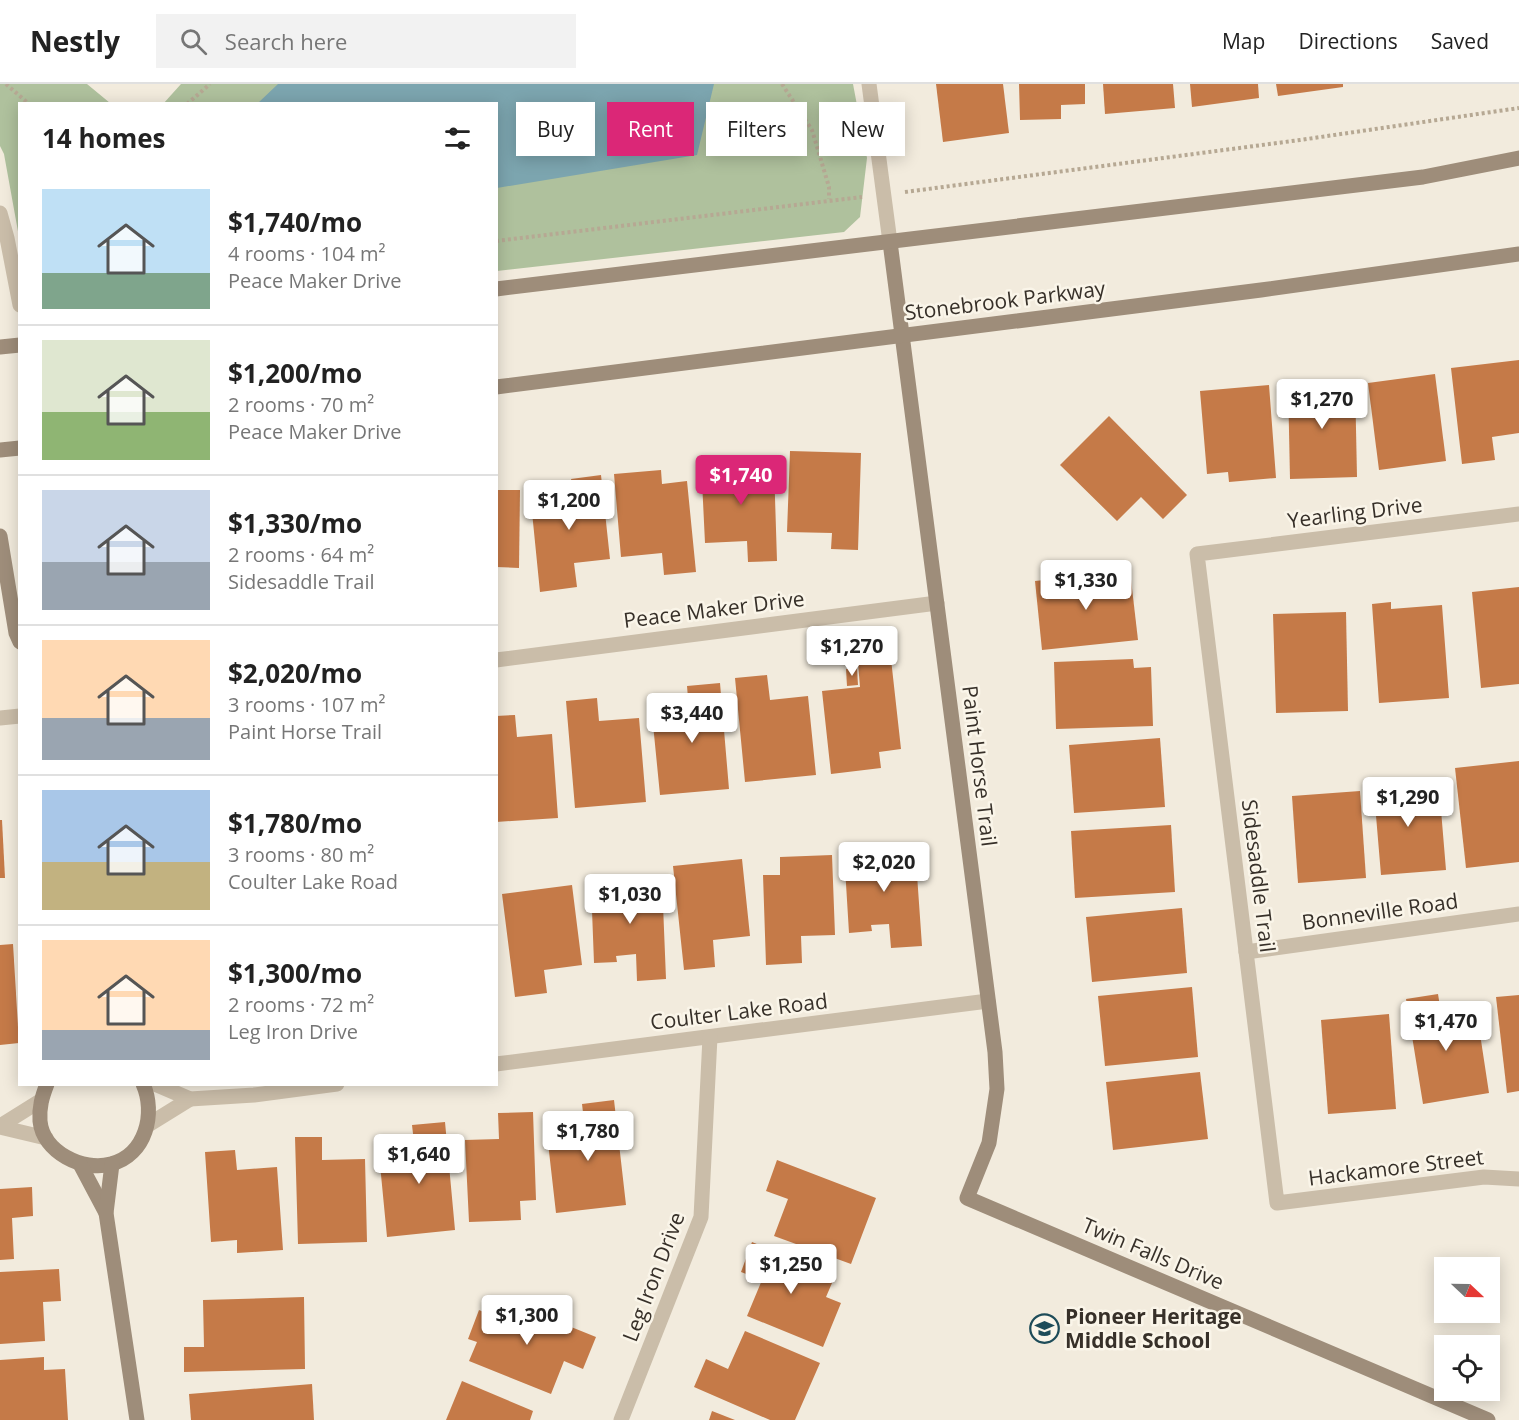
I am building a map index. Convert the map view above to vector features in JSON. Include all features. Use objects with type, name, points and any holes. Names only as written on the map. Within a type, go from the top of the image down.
[{"type":"main road","points":[[498,289],[1423,177],[1519,158]]},
{"type":"main road","name":"Paint Horse Trail","points":[[890,242],[995,1052],[997,1089],[989,1143],[967,1198]]},
{"type":"main road","name":"Stonebrook Parkway","points":[[498,387],[1272,289],[1519,254]]},
{"type":"main road","points":[[0,347],[18,345]]},
{"type":"main road","points":[[0,450],[18,448]]},
{"type":"main road","points":[[0,536],[18,638]]},
{"type":"main road","points":[[46,1086],[40,1101],[40,1123],[46,1138],[59,1153],[80,1164],[94,1166],[112,1164],[126,1156],[140,1143],[150,1114],[148,1095],[144,1086]]},
{"type":"main road","points":[[80,1164],[106,1214]]},
{"type":"main road","points":[[112,1164],[106,1214],[136,1420]]},
{"type":"main road","name":"Twin Falls Drive","points":[[967,1198],[1488,1420]]},
{"type":"street","points":[[869,84],[890,242]]},
{"type":"street","points":[[0,213],[8,238],[18,294]]},
{"type":"street","name":"Yearling Drive","points":[[1197,554],[1519,514]]},
{"type":"street","name":"Sidesaddle Trail","points":[[1197,554],[1277,1203]]},
{"type":"street","name":"Peace Maker Drive","points":[[498,660],[936,603]]},
{"type":"street","points":[[0,718],[18,716]]},
{"type":"street","name":"Bonneville Road","points":[[1246,952],[1519,914]]},
{"type":"street","name":"Coulter Lake Road","points":[[498,1064],[988,1001]]},
{"type":"street","name":"Leg Iron Drive","points":[[621,1420],[701,1216],[710,1036]]},
{"type":"street","points":[[160,1086],[190,1099],[254,1095],[322,1086]]},
{"type":"street","points":[[148,1125],[190,1099]]},
{"type":"street","points":[[0,1126],[40,1101]]},
{"type":"street","points":[[0,1126],[46,1138]]},
{"type":"street","name":"Hackamore Street","points":[[1277,1203],[1484,1177],[1519,1179]]},
{"type":"path","points":[[6,84],[26,102]]},
{"type":"path","points":[[189,102],[210,84]]},
{"type":"path","points":[[782,84],[812,130],[829,187],[830,199]]},
{"type":"path","points":[[498,241],[830,199],[884,195],[1300,140],[1519,108]]},
{"type":"green space","points":[[0,84],[87,84],[109,102],[18,102],[18,231],[4,154],[0,146]]},
{"type":"green space","points":[[181,84],[853,84],[856,102],[819,102],[819,156],[867,156],[860,217],[844,232],[498,271],[498,102],[165,102]]},
{"type":"water","points":[[278,84],[714,84],[710,102],[706,102],[706,117],[697,155],[694,155],[694,102],[607,102],[607,156],[691,156],[498,188],[498,102],[259,102]]},
{"type":"building","points":[[936,84],[1003,84],[1009,133],[943,142]]},
{"type":"building","points":[[1019,84],[1085,84],[1085,104],[1061,105],[1061,119],[1020,120]]},
{"type":"building","points":[[1103,84],[1173,84],[1175,108],[1105,114]]},
{"type":"building","points":[[1190,84],[1258,84],[1259,98],[1192,107]]},
{"type":"building","points":[[1276,84],[1343,84],[1343,87],[1278,96]]},
{"type":"building","points":[[1519,360],[1519,433],[1492,437],[1495,460],[1462,464],[1451,368]]},
{"type":"building","points":[[1435,374],[1446,461],[1379,470],[1368,383]]},
{"type":"building","points":[[1355,381],[1357,477],[1290,479],[1288,383]]},
{"type":"building","points":[[1269,385],[1276,478],[1229,482],[1228,472],[1207,474],[1200,391]]},
{"type":"building","points":[[1109,416],[1187,495],[1163,519],[1141,497],[1117,521],[1060,465]]},
{"type":"building","points":[[790,451],[861,453],[858,550],[831,549],[832,533],[787,532]]},
{"type":"building","points":[[753,457],[753,466],[774,466],[777,561],[748,562],[747,541],[705,543],[701,460]]},
{"type":"building","points":[[661,470],[662,484],[687,481],[696,572],[664,575],[662,553],[621,557],[614,474]]},
{"type":"building","points":[[601,475],[610,559],[574,563],[577,587],[540,592],[530,492],[573,488],[571,479]]},
{"type":"building","points":[[498,490],[520,490],[519,568],[498,567]]},
{"type":"building","points":[[1130,571],[1138,640],[1042,650],[1035,581]]},
{"type":"building","points":[[1519,587],[1519,684],[1481,688],[1472,592]]},
{"type":"building","points":[[1391,602],[1391,609],[1442,605],[1449,698],[1379,703],[1372,604]]},
{"type":"building","points":[[1346,612],[1348,711],[1276,713],[1273,614]]},
{"type":"building","points":[[891,659],[901,749],[879,752],[881,768],[831,774],[822,691],[860,687],[858,663]]},
{"type":"building","points":[[1133,659],[1134,668],[1151,667],[1153,726],[1056,729],[1054,662]]},
{"type":"building","points":[[857,668],[858,685],[847,686],[846,669]]},
{"type":"building","points":[[767,675],[770,700],[808,696],[816,775],[745,782],[735,678]]},
{"type":"building","points":[[720,683],[729,789],[660,795],[652,714],[689,710],[687,686]]},
{"type":"building","points":[[597,698],[599,721],[639,718],[646,802],[575,808],[566,701]]},
{"type":"building","points":[[515,715],[517,737],[552,734],[558,818],[498,822],[498,716]]},
{"type":"building","points":[[1160,738],[1165,807],[1074,813],[1069,745]]},
{"type":"building","points":[[1519,761],[1519,862],[1466,868],[1455,768]]},
{"type":"building","points":[[1417,777],[1419,800],[1440,798],[1446,870],[1381,875],[1373,780]]},
{"type":"building","points":[[1360,791],[1366,878],[1298,883],[1292,796]]},
{"type":"building","points":[[0,820],[2,820],[5,878],[0,878]]},
{"type":"building","points":[[1171,825],[1175,892],[1075,898],[1071,831]]},
{"type":"building","points":[[915,846],[922,946],[891,948],[889,924],[871,925],[872,931],[849,933],[844,851]]},
{"type":"building","points":[[832,855],[835,935],[801,936],[802,963],[766,965],[763,875],[780,875],[780,857]]},
{"type":"building","points":[[742,859],[750,936],[713,940],[715,967],[684,970],[673,866]]},
{"type":"building","points":[[662,880],[666,979],[637,981],[636,954],[616,956],[617,962],[594,963],[591,884]]},
{"type":"building","points":[[572,885],[582,965],[544,970],[547,993],[515,997],[502,894]]},
{"type":"building","points":[[1182,908],[1187,973],[1092,982],[1086,917]]},
{"type":"building","points":[[13,944],[18,1043],[0,1045],[0,945]]},
{"type":"building","points":[[1192,987],[1198,1057],[1105,1066],[1098,996]]},
{"type":"building","points":[[1438,994],[1442,1019],[1477,1014],[1489,1093],[1423,1104],[1406,999]]},
{"type":"building","points":[[1519,995],[1519,1091],[1507,1093],[1496,997]]},
{"type":"building","points":[[1389,1014],[1396,1109],[1328,1114],[1321,1020]]},
{"type":"building","points":[[1200,1072],[1208,1139],[1113,1150],[1106,1082]]},
{"type":"building","points":[[614,1100],[626,1205],[556,1213],[547,1134],[585,1129],[582,1104]]},
{"type":"building","points":[[533,1112],[536,1200],[520,1201],[521,1220],[469,1222],[465,1140],[499,1139],[498,1113]]},
{"type":"building","points":[[445,1122],[455,1230],[387,1237],[379,1154],[415,1151],[412,1125]]},
{"type":"building","points":[[295,1137],[322,1137],[322,1160],[365,1159],[367,1242],[298,1244]]},
{"type":"building","points":[[235,1150],[237,1170],[277,1167],[283,1250],[237,1253],[237,1240],[211,1242],[205,1152]]},
{"type":"building","points":[[777,1160],[876,1198],[851,1264],[774,1236],[788,1199],[766,1191]]},
{"type":"building","points":[[32,1187],[33,1216],[12,1218],[14,1259],[0,1260],[0,1189]]},
{"type":"building","points":[[752,1242],[835,1276],[826,1297],[841,1303],[823,1347],[747,1316],[762,1280],[741,1272]]},
{"type":"building","points":[[59,1269],[61,1301],[43,1302],[45,1341],[0,1344],[0,1272]]},
{"type":"building","points":[[304,1297],[305,1369],[184,1372],[184,1347],[204,1347],[203,1300]]},
{"type":"building","points":[[502,1299],[596,1337],[583,1369],[564,1361],[551,1394],[469,1361],[477,1342],[468,1339],[479,1310],[495,1317]]},
{"type":"building","points":[[745,1331],[820,1363],[795,1420],[770,1420],[694,1387],[706,1359],[728,1369]]},
{"type":"building","points":[[44,1357],[44,1370],[65,1369],[68,1420],[0,1420],[0,1360]]},
{"type":"building","points":[[462,1381],[533,1411],[530,1420],[446,1420]]},
{"type":"building","points":[[312,1384],[314,1420],[191,1420],[189,1394]]},
{"type":"building","points":[[712,1411],[735,1420],[709,1420]]},
{"type":"place","name":"Pioneer Heritage Middle School","points":[[1044,1329]]}]
